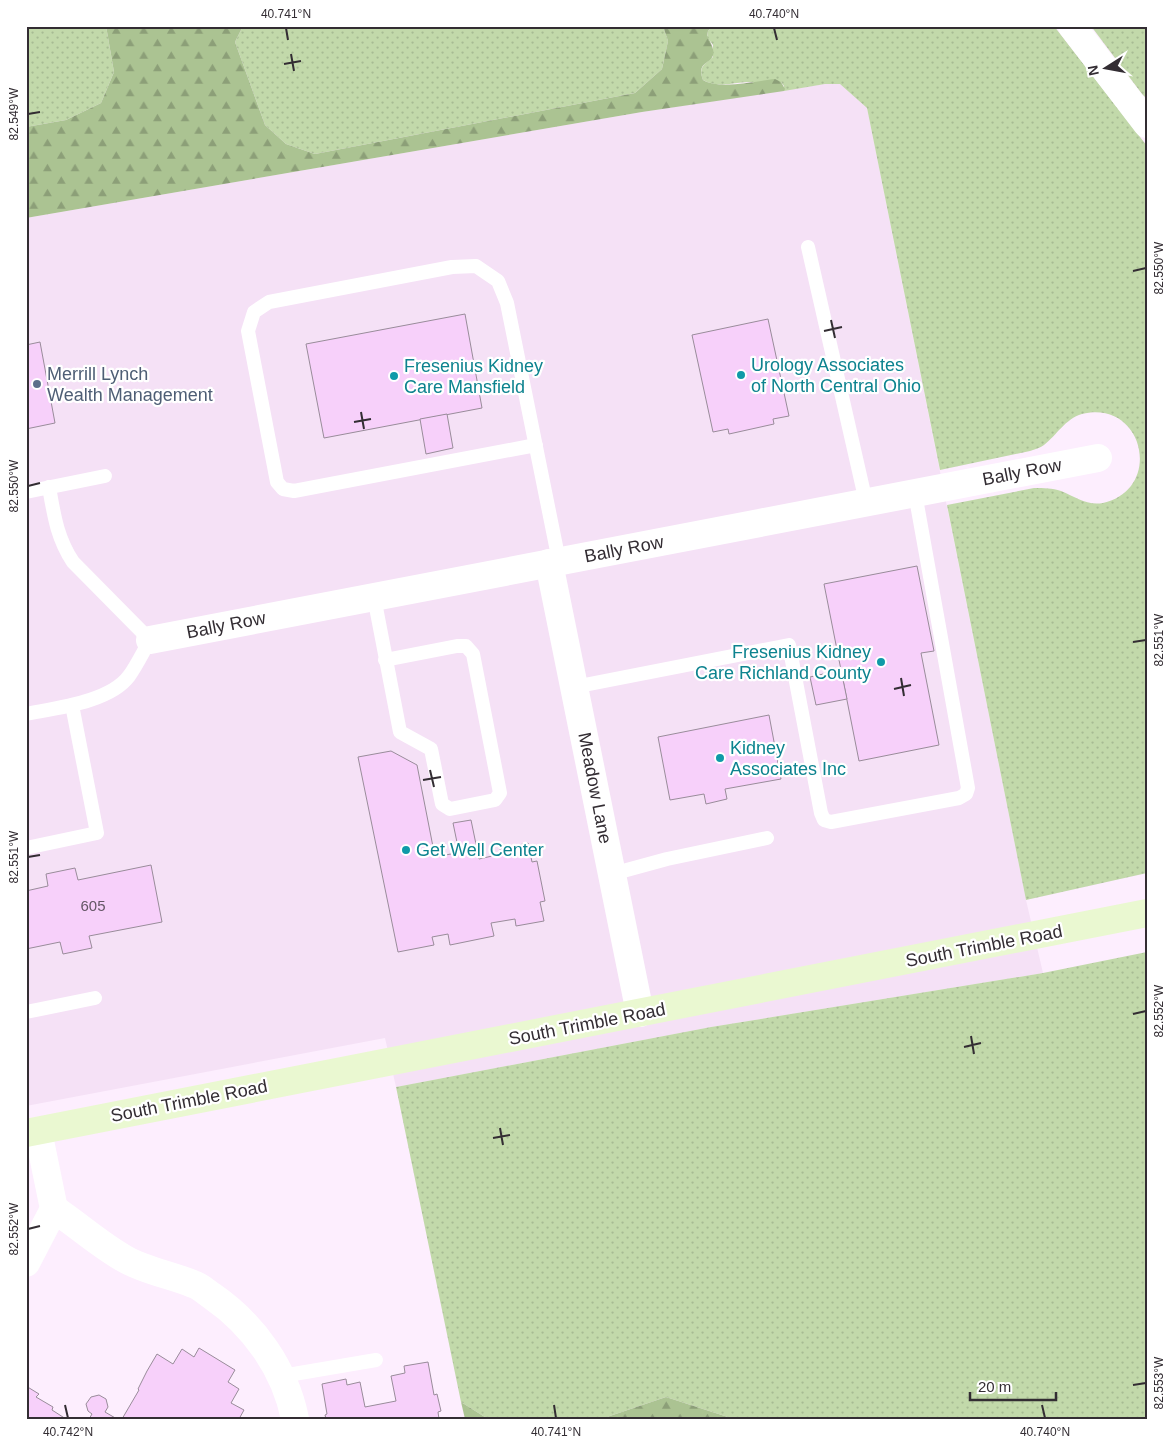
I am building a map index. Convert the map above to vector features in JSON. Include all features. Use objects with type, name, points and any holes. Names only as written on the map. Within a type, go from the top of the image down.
[{"type":"main road","name":"South Trimble Road","points":[[32,1132],[1147,913]]},
{"type":"street","points":[[1072,26],[1147,124]]},
{"type":"street","name":"Bally Row","points":[[150,640],[1098,458]]},
{"type":"street","name":"Meadow Lane","points":[[554,562],[574,686],[640,1013]]},
{"type":"street","points":[[32,1132],[54,1209],[127,1260],[195,1284],[224,1304],[250,1329],[268,1352],[282,1376],[295,1419]]},
{"type":"street","points":[[26,1263],[54,1209]]},
{"type":"lane","points":[[808,247],[866,502]]},
{"type":"lane","points":[[536,445],[294,491],[283,489],[277,482],[248,331],[254,312],[269,302],[452,267],[476,266],[498,281],[507,303],[536,445],[554,562]]},
{"type":"lane","points":[[26,492],[105,476]]},
{"type":"lane","points":[[26,714],[88,701],[108,693],[128,678],[150,640],[73,562],[64,549],[58,535],[49,487]]},
{"type":"lane","points":[[574,686],[788,645],[821,813],[824,820],[831,822],[959,798],[966,794],[968,788],[915,493]]},
{"type":"lane","points":[[374,597],[385,660],[400,732],[431,748],[442,804],[450,809],[495,800],[500,793],[473,654],[466,646],[457,646],[385,660]]},
{"type":"lane","points":[[26,848],[97,833],[72,705]]},
{"type":"lane","points":[[612,874],[667,859],[767,838]]},
{"type":"lane","points":[[26,1012],[95,998]]},
{"type":"lane","points":[[282,1376],[376,1360]]},
{"type":"shaded area","points":[[825,84],[840,84],[867,108],[1026,900],[1043,973],[711,1027],[396,1087],[385,1038],[26,1106],[26,218],[642,112]]},
{"type":"green space","points":[[26,26],[106,26],[114,72],[101,103],[66,120],[26,127]]},
{"type":"green space","points":[[106,26],[243,26],[235,42],[265,125],[286,144],[315,154],[635,93],[662,69],[668,41],[663,26],[712,26],[707,36],[713,53],[712,58],[702,67],[703,80],[710,83],[728,85],[775,79],[781,82],[785,89],[784,91],[642,112],[26,218],[26,127],[66,120],[101,103],[114,72]]},
{"type":"green space","points":[[243,26],[663,26],[668,41],[662,69],[635,93],[315,154],[286,144],[265,125],[235,42]]},
{"type":"green space","points":[[712,26],[1054,26],[1147,146],[1147,873],[1026,900],[947,505],[1034,488],[1054,489],[1087,502],[1103,503],[1122,495],[1134,481],[1140,465],[1139,448],[1132,432],[1120,420],[1103,413],[1082,414],[1076,416],[1039,448],[940,470],[867,108],[840,84],[825,84],[784,91],[784,86],[781,82],[749,82],[720,85],[703,80],[702,69],[713,57],[713,45],[707,37],[708,31]]},
{"type":"green space","points":[[1091,26],[1147,26],[1147,99],[1142,94]]},
{"type":"green space","points":[[1147,952],[1147,1419],[734,1419],[666,1397],[601,1419],[488,1419],[461,1402],[396,1087],[711,1027],[1043,973]]},
{"type":"green space","points":[[666,1397],[734,1419],[601,1419]]},
{"type":"green space","points":[[461,1402],[488,1419],[465,1419]]},
{"type":"building","name":"Fresenius Kidney Care Mansfield","points":[[465,314],[482,408],[324,438],[306,344]]},
{"type":"building","name":"Urology Associates of North Central Ohio","points":[[768,319],[789,416],[773,419],[774,424],[729,434],[728,429],[713,432],[692,335]]},
{"type":"building","name":"Merrill Lynch Wealth Management","points":[[40,342],[55,423],[26,429],[26,345]]},
{"type":"building","points":[[447,414],[453,448],[426,454],[420,419]]},
{"type":"building","name":"Fresenius Kidney Care Richland County","points":[[917,566],[934,651],[921,653],[939,745],[859,761],[824,584]]},
{"type":"building","points":[[841,670],[847,699],[816,705],[810,677]]},
{"type":"building","name":"Kidney Associates Inc","points":[[769,715],[781,779],[725,789],[727,799],[706,804],[704,794],[670,800],[658,737]]},
{"type":"building","name":"Get Well Center","points":[[391,751],[417,765],[435,857],[477,849],[479,859],[501,854],[500,849],[528,843],[532,862],[537,861],[545,901],[540,902],[544,921],[516,926],[515,919],[491,923],[494,936],[450,945],[448,934],[432,937],[434,945],[398,952],[358,757]]},
{"type":"building","points":[[471,820],[477,849],[459,852],[453,823]]},
{"type":"building","points":[[151,865],[162,922],[89,936],[92,948],[63,954],[60,942],[26,949],[26,891],[48,886],[46,874],[75,868],[78,880]]},
{"type":"building","points":[[199,1348],[235,1370],[228,1382],[239,1389],[231,1403],[244,1410],[239,1419],[122,1419],[157,1354],[173,1364],[182,1349],[194,1357]]},
{"type":"building","points":[[428,1362],[434,1395],[437,1394],[441,1411],[438,1412],[439,1419],[326,1419],[325,1415],[327,1414],[322,1384],[346,1379],[347,1385],[360,1382],[365,1407],[396,1401],[391,1376],[405,1373],[404,1366]]},
{"type":"building","points":[[26,1386],[39,1394],[36,1397],[53,1407],[52,1410],[66,1419],[26,1419]]},
{"type":"building","points":[[99,1395],[106,1399],[108,1407],[105,1412],[117,1419],[89,1419],[92,1414],[88,1411],[86,1404],[91,1397]]},
{"type":"place","name":"Urology Associates of North Central Ohio","points":[[741,375]]},
{"type":"place","name":"Fresenius Kidney Care Mansfield","points":[[394,376]]},
{"type":"place","name":"Merrill Lynch Wealth Management","points":[[37,384]]},
{"type":"place","name":"Fresenius Kidney Care Richland County","points":[[881,662]]},
{"type":"place","name":"Kidney Associates Inc","points":[[720,758]]},
{"type":"place","name":"Get Well Center","points":[[406,850]]}]
